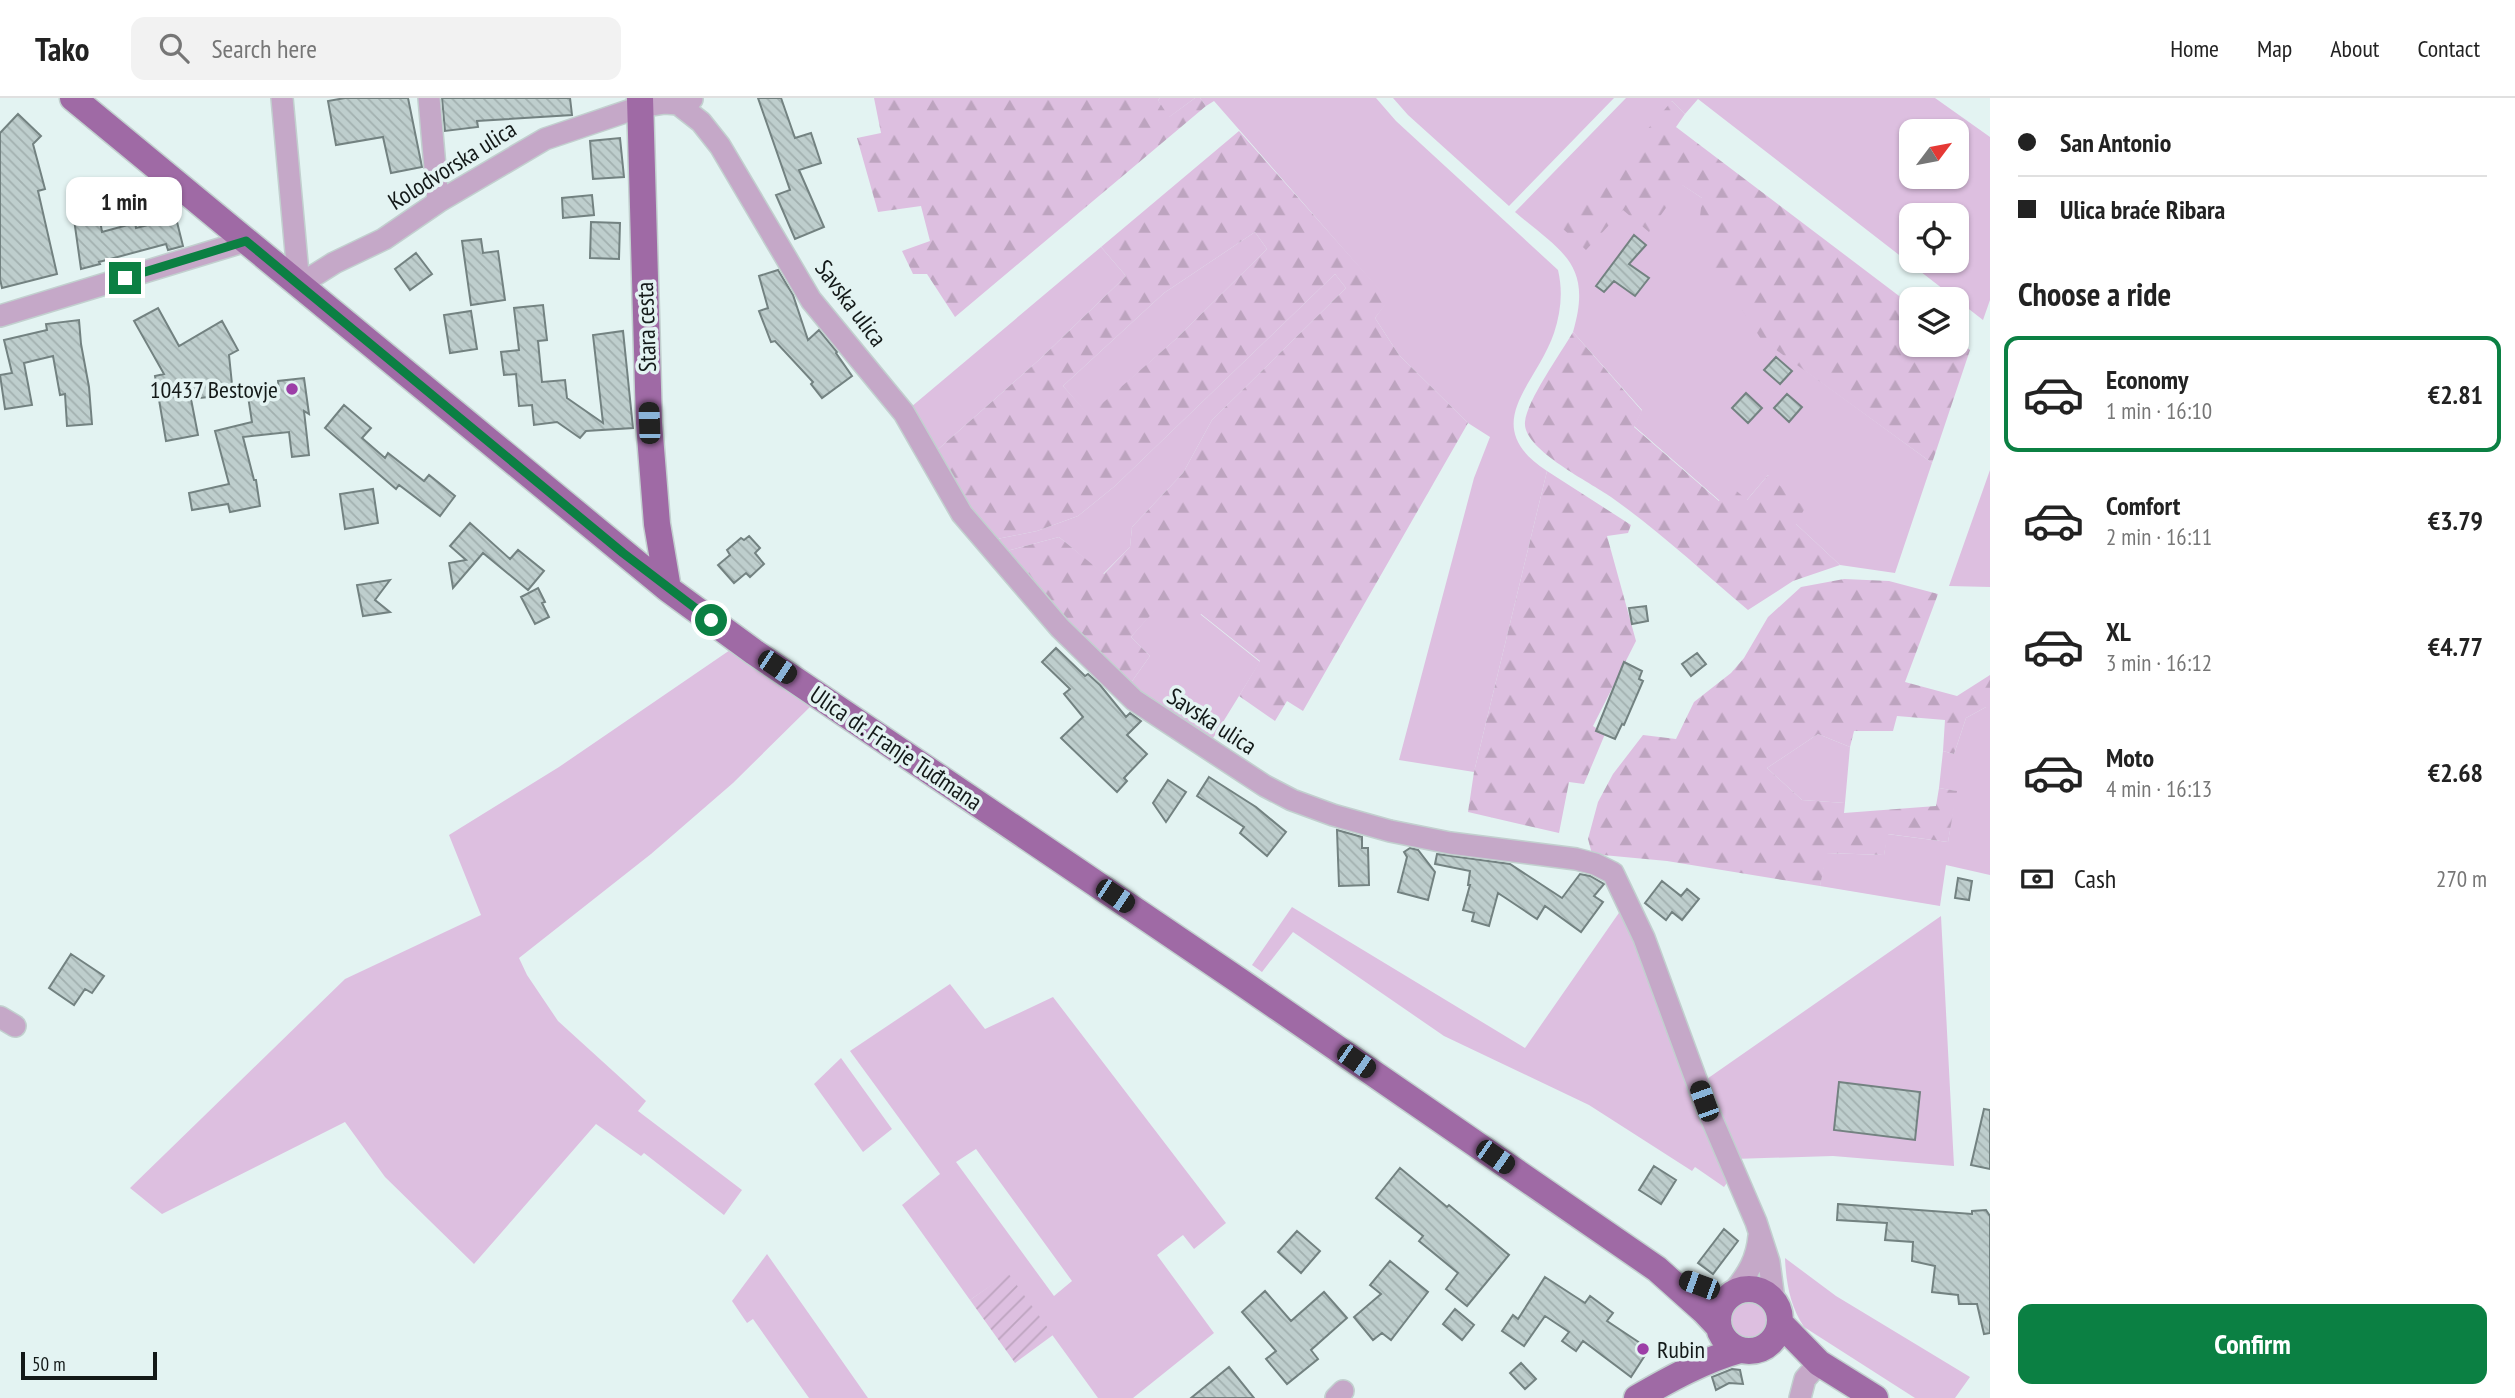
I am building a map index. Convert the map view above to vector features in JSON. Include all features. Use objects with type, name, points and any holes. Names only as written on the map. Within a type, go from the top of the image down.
[{"type":"main road","name":"Ulica dr. Franje Tuđmana","points":[[73,98],[668,589],[754,652],[1238,980],[1657,1269],[1718,1326]]},
{"type":"main road","name":"Stara cesta","points":[[640,102],[649,423],[657,524],[668,589]]},
{"type":"main road","name":"Ulica dr. Franje Tuđmana","points":[[1657,1269],[1716,1289],[1734,1292]]},
{"type":"main road","points":[[1816,1360],[1729,1345],[1718,1326],[1717,1314],[1721,1303],[1734,1292],[1755,1289],[1765,1293],[1816,1360],[1875,1398]]},
{"type":"main road","points":[[1637,1398],[1722,1355],[1752,1349],[1772,1341],[1777,1312]]},
{"type":"main road","points":[[1668,1380],[1718,1326]]},
{"type":"street","points":[[282,98],[299,285]]},
{"type":"street","points":[[429,98],[438,202]]},
{"type":"street","name":"Kolodvorska ulica","points":[[299,285],[334,263],[384,239],[438,202],[544,139],[640,102],[686,101]]},
{"type":"street","name":"Savska ulica","points":[[686,101],[719,146],[811,300],[904,413],[962,514],[1060,628],[1134,701],[1265,786],[1292,800],[1333,815],[1390,831],[1450,843],[1576,859],[1613,873],[1644,938],[1704,1101],[1756,1222],[1769,1262],[1777,1312]]},
{"type":"street","points":[[0,316],[246,241]]},
{"type":"street","points":[[1734,1292],[1754,1261],[1759,1234]]},
{"type":"street","points":[[1800,1398],[1805,1379],[1816,1360]]},
{"type":"green space","points":[[874,98],[1160,98],[1158,100],[1169,117],[1195,98],[1200,98],[1206,106],[955,317],[927,274],[913,274],[902,251],[930,241],[921,206],[878,212],[857,138],[881,133]]},
{"type":"green space","points":[[1195,98],[1168,118],[1158,100]]},
{"type":"green space","points":[[1200,98],[1376,98],[1396,121],[1558,270],[1561,294],[1554,333],[1525,388],[1514,421],[1516,437],[1526,454],[1547,471],[1474,772],[1399,760],[1474,478],[1490,437],[1468,423],[1399,355],[1375,318],[1388,300],[1214,101],[1206,106]]},
{"type":"green space","points":[[1393,98],[1614,98],[1509,206],[1408,115]]},
{"type":"green space","points":[[1626,98],[1935,98],[1965,119],[1899,119],[1899,189],[1969,189],[1969,122],[1990,137],[1990,300],[1983,320],[1969,309],[1969,287],[1940,287],[1922,273],[1969,273],[1969,203],[1899,203],[1899,255],[1698,99],[1685,114],[1672,101],[1623,210],[1681,184],[1702,198],[1761,338],[1932,463],[1895,573],[1840,565],[1796,524],[1768,475],[1746,501],[1720,501],[1634,426],[1642,410],[1573,332],[1579,290],[1576,275],[1569,261],[1547,238],[1515,212]]},
{"type":"green space","points":[[1672,101],[1685,114],[1676,127],[1899,296],[1899,357],[1968,357],[1932,463],[1761,339],[1715,268],[1700,217],[1702,198],[1682,185],[1649,232],[1623,210],[1586,250],[1562,228]]},
{"type":"green space","points":[[1239,131],[1389,300],[1375,318],[1399,355],[1468,423],[1303,711],[1287,701],[1275,721],[1239,696],[1260,661],[1201,614],[1187,632],[1157,608],[1131,637],[1150,656],[1130,684],[1106,664],[1003,552],[1059,537],[1104,574],[1130,547],[1132,527],[1183,473],[1212,420],[1346,288],[1335,274],[1115,486],[1078,516],[1037,531],[992,540],[967,510],[935,452],[1040,359],[1126,276],[1101,247]],"holes":[[[1255,232],[1267,249],[1177,338],[1089,415],[1063,386],[1164,293]]]},
{"type":"green space","points":[[1255,232],[1267,249],[1177,338],[1089,416],[1063,386],[1164,293]]},
{"type":"green space","points":[[1101,247],[1126,276],[1040,359],[935,452],[911,407]]},
{"type":"green space","points":[[1335,274],[1346,288],[1212,420],[1183,473],[1132,527],[1130,547],[1103,574],[1059,537],[1003,552],[992,540],[1037,531],[1078,516],[1115,486]]},
{"type":"green space","points":[[1573,332],[1642,411],[1634,427],[1719,501],[1732,487],[1747,500],[1768,475],[1805,508],[1796,524],[1840,565],[1793,581],[1748,610],[1629,510],[1545,454],[1527,432],[1527,413],[1538,389]]},
{"type":"green space","points":[[1990,470],[1990,587],[1949,586]]},
{"type":"green space","points":[[1547,471],[1631,525],[1628,533],[1607,536],[1636,641],[1593,726],[1605,734],[1584,784],[1569,782],[1559,833],[1468,812],[1474,772]]},
{"type":"green space","points":[[1844,579],[1889,581],[1938,594],[1905,682],[1957,696],[1990,675],[1990,707],[1966,718],[1954,754],[1943,751],[1945,720],[1897,716],[1893,731],[1854,731],[1850,747],[1818,734],[1767,768],[1802,800],[1845,803],[1844,813],[1936,806],[1939,788],[1957,791],[1948,842],[1888,834],[1884,855],[1827,853],[1820,886],[1667,861],[1592,854],[1588,839],[1598,802],[1613,774],[1643,735],[1676,739],[1694,702],[1731,673],[1744,658],[1768,617],[1801,587]]},
{"type":"green space","points":[[1157,607],[1200,614],[1260,662],[1210,743],[1130,684],[1150,656],[1131,637]]},
{"type":"green space","points":[[733,648],[813,704],[733,783],[651,854],[519,958],[527,975],[558,1021],[646,1101],[638,1111],[742,1190],[724,1215],[644,1153],[641,1156],[596,1124],[474,1264],[385,1177],[345,1122],[162,1214],[130,1188],[345,979],[481,915],[449,835],[559,767]]},
{"type":"green space","points":[[1990,707],[1990,875],[1946,865],[1940,906],[1820,886],[1826,853],[1884,855],[1887,834],[1948,842],[1956,791],[1939,788],[1943,751],[1954,754],[1966,718]]},
{"type":"green space","points":[[1818,734],[1850,747],[1845,803],[1802,800],[1767,768]]},
{"type":"green space","points":[[1292,907],[1525,1048],[1623,907],[1729,1180],[1724,1187],[1695,1167],[1692,1171],[1589,1105],[1444,1036],[1293,932],[1262,972],[1252,965]]},
{"type":"green space","points":[[1941,916],[1954,1166],[1833,1156],[1733,1159],[1704,1081]]},
{"type":"green space","points":[[950,984],[985,1029],[1053,997],[1226,1223],[1194,1249],[1183,1235],[1157,1255],[1214,1333],[1133,1398],[1098,1398],[1008,1274],[970,1300],[902,1205],[940,1174],[850,1051]],"holes":[[[976,1149],[1072,1281],[1054,1296],[956,1162]]]},
{"type":"green space","points":[[841,1058],[892,1129],[863,1152],[814,1084]]},
{"type":"green space","points":[[767,1254],[868,1398],[809,1398],[753,1319],[747,1323],[732,1301]]},
{"type":"green space","points":[[1785,1258],[1836,1296],[1970,1377],[1955,1398],[1915,1398],[1804,1327],[1790,1294]]},
{"type":"green space","points":[[1008,1273],[1053,1335],[1015,1363],[970,1300]]},
{"type":"green space","points":[[1748,1299],[1763,1305],[1769,1320],[1763,1335],[1748,1341],[1733,1335],[1727,1320],[1733,1305]]},
{"type":"building","points":[[345,98],[408,98],[422,167],[391,173],[383,137],[336,145],[328,101]]},
{"type":"building","points":[[442,98],[570,98],[572,115],[477,121],[478,127],[445,131]]},
{"type":"building","points":[[758,98],[781,98],[795,138],[811,133],[821,163],[799,170],[824,227],[795,239],[776,195],[790,190]]},
{"type":"building","points":[[18,114],[41,136],[33,144],[45,189],[38,191],[57,274],[2,288],[0,133]]},
{"type":"building","points":[[620,138],[624,177],[593,179],[590,141]]},
{"type":"building","points":[[592,195],[594,215],[563,218],[562,198]]},
{"type":"building","points":[[98,209],[102,232],[135,223],[136,228],[176,218],[183,246],[168,250],[166,244],[81,269],[73,212]]},
{"type":"building","points":[[591,222],[620,223],[619,259],[590,258]]},
{"type":"building","points":[[1634,235],[1646,245],[1629,264],[1649,278],[1635,296],[1614,281],[1604,292],[1596,286]]},
{"type":"building","points":[[481,239],[483,253],[498,251],[505,300],[471,305],[462,241]]},
{"type":"building","points":[[416,253],[432,274],[410,290],[395,269]]},
{"type":"building","points":[[778,270],[793,295],[808,340],[819,330],[852,376],[822,398],[811,384],[813,382],[775,341],[771,342],[759,311],[768,308],[759,276]]},
{"type":"building","points":[[543,305],[547,340],[538,341],[542,382],[565,380],[567,398],[603,423],[593,335],[623,331],[633,428],[586,431],[580,438],[557,422],[534,425],[532,405],[519,406],[516,374],[504,375],[501,352],[519,350],[514,308]]},
{"type":"building","points":[[158,308],[179,346],[222,321],[238,350],[229,355],[233,394],[191,399],[198,435],[166,441],[155,376],[164,374],[134,321]]},
{"type":"building","points":[[471,311],[477,349],[450,353],[444,315]]},
{"type":"building","points":[[79,320],[92,424],[67,426],[65,394],[60,395],[53,356],[24,363],[32,405],[5,409],[0,375],[12,373],[4,340],[47,330],[46,324]]},
{"type":"building","points":[[1776,357],[1792,371],[1780,384],[1764,370]]},
{"type":"building","points":[[304,378],[309,414],[304,411],[309,455],[292,457],[289,432],[243,437],[256,480],[260,506],[230,512],[228,504],[192,510],[189,493],[229,484],[215,431],[252,422],[248,396],[279,392],[278,381]]},
{"type":"building","points":[[1746,393],[1762,408],[1748,423],[1732,408]]},
{"type":"building","points":[[1787,394],[1802,407],[1789,422],[1774,408]]},
{"type":"building","points":[[344,405],[371,428],[362,438],[385,458],[388,453],[424,481],[429,475],[455,496],[440,516],[399,485],[396,489],[325,428]]},
{"type":"building","points":[[373,489],[378,523],[345,529],[340,494]]},
{"type":"building","points":[[470,523],[510,559],[518,550],[544,571],[528,590],[483,553],[453,588],[449,563],[466,560],[450,546]]},
{"type":"building","points":[[749,536],[760,548],[755,553],[764,564],[750,577],[746,573],[734,583],[718,565],[730,555],[727,550],[741,538],[744,540]]},
{"type":"building","points":[[390,580],[375,600],[390,612],[363,616],[357,585]]},
{"type":"building","points":[[538,588],[549,617],[535,624],[521,597]]},
{"type":"building","points":[[1646,606],[1648,621],[1632,624],[1629,608]]},
{"type":"building","points":[[1056,648],[1085,676],[1088,674],[1100,685],[1126,717],[1130,713],[1141,721],[1127,735],[1147,754],[1124,778],[1127,781],[1117,792],[1061,738],[1083,717],[1064,694],[1070,689],[1042,662]]},
{"type":"building","points":[[1697,653],[1706,664],[1691,676],[1682,664]]},
{"type":"building","points":[[1624,662],[1642,671],[1639,679],[1643,681],[1615,739],[1596,731]]},
{"type":"building","points":[[1209,777],[1256,807],[1286,832],[1267,856],[1240,833],[1244,827],[1197,796]]},
{"type":"building","points":[[1168,780],[1186,792],[1166,822],[1153,803]]},
{"type":"building","points":[[1337,830],[1362,837],[1362,848],[1368,848],[1369,885],[1339,886]]},
{"type":"building","points":[[1410,848],[1418,850],[1435,872],[1428,900],[1398,892],[1407,857],[1404,852]]},
{"type":"building","points":[[1437,854],[1510,864],[1562,898],[1580,874],[1590,876],[1604,884],[1594,896],[1603,902],[1581,932],[1545,906],[1537,919],[1498,893],[1489,926],[1472,921],[1474,913],[1463,910],[1470,885],[1470,871],[1435,864]]},
{"type":"building","points":[[1958,878],[1972,881],[1969,900],[1955,898]]},
{"type":"building","points":[[1662,881],[1681,896],[1687,889],[1699,899],[1682,920],[1672,912],[1666,920],[1645,903]]},
{"type":"building","points":[[71,954],[104,976],[92,993],[85,989],[74,1005],[49,988]]},
{"type":"building","points":[[1839,1082],[1920,1092],[1915,1140],[1834,1130]]},
{"type":"building","points":[[1984,1109],[1990,1110],[1990,1169],[1971,1165]]},
{"type":"building","points":[[1654,1166],[1676,1180],[1661,1204],[1639,1190]]},
{"type":"building","points":[[1400,1168],[1509,1255],[1467,1306],[1446,1289],[1458,1273],[1419,1241],[1423,1236],[1376,1198]]},
{"type":"building","points":[[1838,1204],[1972,1214],[1972,1211],[1986,1210],[1990,1216],[1990,1333],[1984,1334],[1977,1304],[1959,1304],[1958,1295],[1932,1292],[1935,1266],[1912,1261],[1913,1242],[1885,1240],[1887,1223],[1837,1220]]},
{"type":"building","points":[[1724,1229],[1738,1241],[1713,1274],[1698,1263]]},
{"type":"building","points":[[1297,1231],[1320,1251],[1301,1273],[1278,1252]]},
{"type":"building","points":[[1390,1261],[1428,1292],[1391,1340],[1382,1333],[1373,1340],[1354,1317],[1381,1294],[1370,1285]]},
{"type":"building","points":[[1545,1277],[1585,1303],[1590,1296],[1613,1313],[1607,1321],[1649,1349],[1631,1377],[1583,1341],[1576,1351],[1562,1341],[1569,1332],[1545,1316],[1524,1346],[1502,1331],[1513,1315],[1518,1319]]},
{"type":"building","points":[[1265,1291],[1291,1321],[1324,1292],[1347,1318],[1311,1350],[1318,1359],[1287,1384],[1266,1359],[1276,1351],[1242,1312]]},
{"type":"building","points":[[1455,1309],[1474,1325],[1462,1340],[1443,1324]]},
{"type":"building","points":[[1521,1363],[1536,1379],[1525,1389],[1510,1373]]},
{"type":"building","points":[[1229,1367],[1254,1398],[1191,1398]]},
{"type":"building","points":[[1732,1369],[1740,1370],[1743,1384],[1729,1383],[1716,1390],[1712,1377]]},
{"type":"place","name":"10437 Bestovje","points":[[292,389]]},
{"type":"place","name":"Rubin","points":[[1643,1349]]},
{"type":"route","points":[[125,278],[246,241],[623,553],[711,620]]}]
